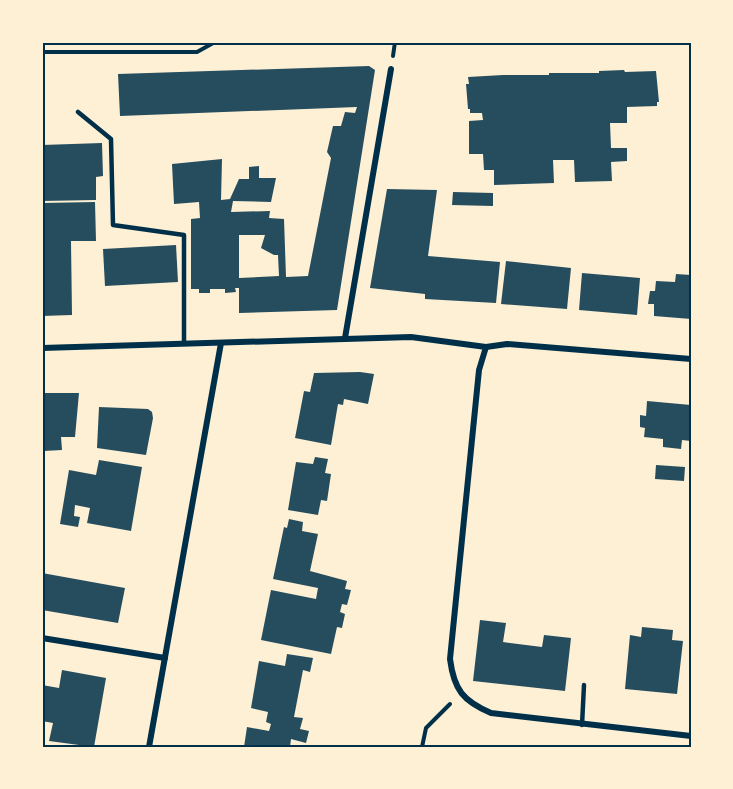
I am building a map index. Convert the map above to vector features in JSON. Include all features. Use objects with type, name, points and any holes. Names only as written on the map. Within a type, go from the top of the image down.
[{"type":"street","points":[[345,338],[391,69]]},
{"type":"street","points":[[42,348],[411,337],[486,346],[507,344],[691,359]]},
{"type":"street","points":[[150,747],[222,343]]},
{"type":"street","points":[[486,346],[479,370],[450,659],[461,694],[473,705],[491,713],[691,736]]},
{"type":"street","points":[[42,638],[165,658]]},
{"type":"lane","points":[[78,112],[111,140],[113,225],[184,235],[184,344]]},
{"type":"lane","points":[[582,725],[584,685]]},
{"type":"path","points":[[42,52],[197,52],[214,42]]},
{"type":"path","points":[[422,747],[426,728],[461,694]]},
{"type":"building","points":[[369,66],[375,70],[337,310],[239,313],[239,288],[235,288],[236,292],[225,293],[225,289],[210,289],[210,293],[199,293],[199,289],[191,289],[191,219],[200,218],[199,202],[174,204],[172,164],[222,159],[221,200],[230,199],[239,179],[249,179],[249,167],[259,166],[259,178],[276,178],[271,202],[233,201],[231,212],[270,211],[269,218],[284,219],[286,277],[308,276],[331,158],[327,152],[333,126],[341,126],[345,112],[355,113],[357,107],[120,116],[118,74]],"holes":[[[239,235],[265,235],[261,248],[278,255],[279,276],[239,278]]]},
{"type":"building","points":[[624,70],[625,72],[656,71],[659,102],[657,106],[627,107],[627,123],[610,123],[611,148],[627,148],[627,161],[611,162],[612,181],[575,182],[574,160],[553,160],[554,183],[494,185],[494,170],[484,170],[483,154],[469,154],[469,121],[483,120],[482,113],[470,113],[468,109],[466,84],[469,84],[468,77],[599,73],[599,71]]},
{"type":"building","points":[[102,143],[103,176],[96,177],[96,200],[42,201],[42,145]]},
{"type":"building","points":[[387,189],[437,190],[428,256],[500,262],[496,303],[425,299],[425,294],[370,288]]},
{"type":"building","points":[[453,192],[493,193],[493,206],[452,205]]},
{"type":"building","points":[[95,202],[96,241],[71,241],[72,315],[42,316],[42,203]]},
{"type":"building","points":[[176,245],[178,282],[105,286],[103,249]]},
{"type":"building","points":[[506,261],[571,268],[567,309],[501,304]]},
{"type":"building","points":[[582,273],[640,278],[637,315],[579,310]]},
{"type":"building","points":[[676,274],[691,275],[691,319],[654,316],[654,304],[648,304],[650,291],[655,291],[656,281],[675,282]]},
{"type":"building","points":[[314,373],[374,374],[368,404],[344,399],[343,405],[338,404],[331,445],[295,438],[304,391],[310,392]]},
{"type":"building","points":[[42,393],[79,393],[75,437],[61,437],[62,450],[44,451]]},
{"type":"building","points":[[647,401],[691,405],[691,441],[682,440],[681,449],[663,447],[663,439],[644,437],[645,428],[640,427],[640,415],[646,416]]},
{"type":"building","points":[[99,407],[148,409],[152,412],[153,418],[146,455],[97,448]]},
{"type":"building","points":[[315,457],[328,459],[325,473],[331,474],[327,501],[321,500],[318,515],[288,510],[296,462],[313,464]]},
{"type":"building","points":[[99,460],[142,467],[131,531],[87,523],[90,508],[75,505],[74,516],[80,517],[78,527],[60,524],[69,470],[96,475]]},
{"type":"building","points":[[656,465],[685,467],[684,481],[655,479]]},
{"type":"building","points":[[289,519],[303,522],[302,531],[318,534],[310,571],[347,581],[345,589],[351,590],[347,605],[342,604],[340,612],[345,614],[342,628],[337,627],[331,654],[261,640],[271,590],[316,599],[318,588],[273,579],[284,527],[287,528]]},
{"type":"building","points":[[42,573],[125,588],[118,623],[42,610]]},
{"type":"building","points":[[480,620],[506,623],[503,642],[542,647],[544,635],[571,638],[565,691],[473,681]]},
{"type":"building","points":[[642,627],[673,630],[672,640],[683,641],[677,694],[625,689],[630,635],[641,637]]},
{"type":"building","points":[[287,654],[313,658],[310,672],[303,670],[294,717],[303,718],[300,729],[309,731],[306,743],[291,739],[290,747],[244,747],[247,727],[269,731],[271,724],[266,722],[268,712],[251,708],[259,661],[285,666]]},
{"type":"building","points":[[62,670],[106,678],[94,747],[49,741],[53,723],[42,721],[42,685],[59,688]]}]
